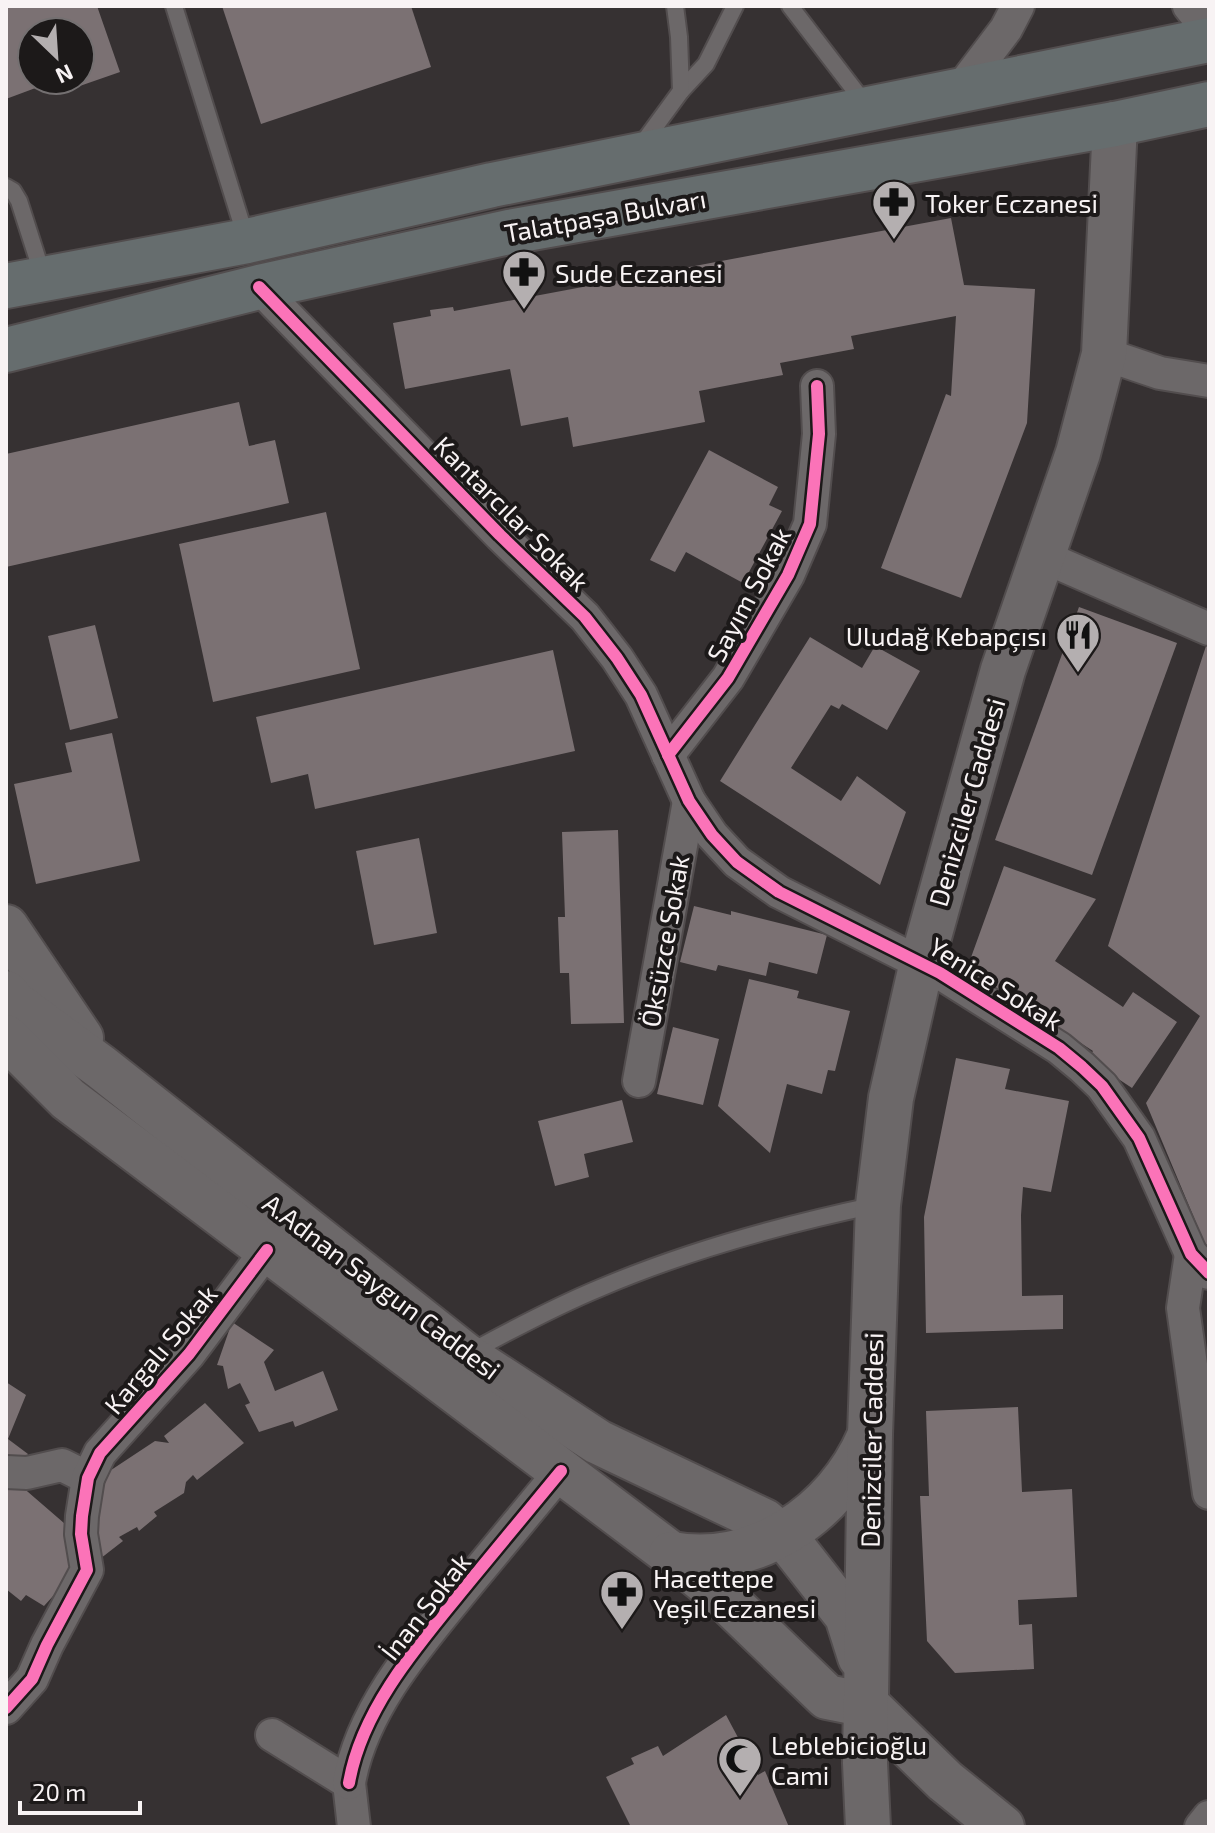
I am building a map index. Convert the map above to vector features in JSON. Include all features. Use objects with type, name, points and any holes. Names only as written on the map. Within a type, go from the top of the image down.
[{"type":"main road","name":"Talatpaşa Bulvarı","points":[[25,283],[247,241],[492,185],[1209,40]]},
{"type":"main road","name":"Talatpaşa Bulvarı","points":[[6,350],[259,287],[509,232],[1115,124],[1209,104]]},
{"type":"main road","name":"Denizciler Caddesi","points":[[868,1827],[870,1435],[878,1205],[891,1098],[922,962],[1003,670],[1078,453],[1104,354],[1115,124]]},
{"type":"main road","points":[[6,927],[101,1067]]},
{"type":"main road","name":"A.Adnan Saygun Caddesi","points":[[6,993],[14,1003],[101,1067],[465,1355],[598,1442],[764,1521],[822,1581],[847,1616],[858,1647],[867,1705],[827,1697],[717,1591],[671,1554],[68,1099],[6,1037]]},
{"type":"main road","points":[[6,1068],[68,1099]]},
{"type":"main road","points":[[671,1554],[697,1559],[727,1556],[780,1535],[815,1512],[845,1479],[860,1458],[870,1435]]},
{"type":"main road","points":[[867,1705],[945,1781],[1002,1827]]},
{"type":"street","points":[[1189,6],[1209,31]]},
{"type":"street","points":[[959,91],[1006,29],[1013,7]]},
{"type":"street","name":"Kantarcılar Sokak","points":[[259,287],[500,535],[585,617],[641,695],[689,801]]},
{"type":"street","points":[[1104,354],[1160,373],[1209,381]]},
{"type":"street","name":"Sayım Sokak","points":[[668,755],[728,678],[788,575],[810,524],[819,434],[817,386]]},
{"type":"street","points":[[1044,557],[1209,629]]},
{"type":"street","name":"Yenice Sokak","points":[[689,801],[712,835],[737,862],[779,892],[922,962],[1059,1048],[1102,1086],[1139,1138],[1200,1264]]},
{"type":"street","name":"Öksüzce Sokak","points":[[639,1081],[689,801]]},
{"type":"street","name":"Kargalı Sokak","points":[[88,1478],[100,1453],[189,1354],[267,1250]]},
{"type":"street","points":[[1200,1264],[1183,1308],[1209,1493]]},
{"type":"street","points":[[6,1472],[27,1473],[62,1465],[88,1478],[81,1534],[87,1570],[32,1679],[6,1708]]},
{"type":"street","name":"İnan Sokak","points":[[349,1783],[357,1750],[387,1692],[429,1631],[561,1471]]},
{"type":"street","points":[[272,1735],[349,1783],[354,1827]]},
{"type":"street","points":[[1201,1827],[1209,1817]]},
{"type":"lane","points":[[174,6],[247,241]]},
{"type":"lane","points":[[675,6],[681,91]]},
{"type":"lane","points":[[634,156],[681,91],[706,64],[735,6]]},
{"type":"lane","points":[[790,6],[870,109]]},
{"type":"lane","points":[[6,187],[13,191],[19,201],[25,283]]},
{"type":"lane","points":[[465,1355],[585,1294],[668,1261],[737,1238],[878,1205]]},
{"type":"building","points":[[6,6],[97,6],[120,72],[96,80],[96,16],[16,16],[16,95],[6,99]]},
{"type":"building","points":[[222,6],[411,6],[431,67],[261,124]]},
{"type":"building","points":[[951,218],[964,285],[1035,289],[1027,423],[961,598],[881,568],[946,394],[951,396],[956,316],[851,336],[854,349],[780,363],[783,375],[699,391],[705,422],[573,447],[568,417],[521,426],[510,369],[405,389],[393,323],[431,316],[430,310],[453,307],[454,311]]},
{"type":"building","points":[[239,402],[249,446],[275,440],[289,503],[6,567],[6,454]]},
{"type":"building","points":[[709,450],[778,487],[769,505],[782,511],[743,583],[686,552],[675,572],[650,560]]},
{"type":"building","points":[[326,512],[360,669],[213,702],[179,544]]},
{"type":"building","points":[[1079,607],[1177,643],[1092,875],[995,840]]},
{"type":"building","points":[[95,625],[118,718],[70,730],[48,636]]},
{"type":"building","points":[[810,637],[862,668],[875,646],[920,671],[887,730],[842,704],[839,709],[831,705],[791,768],[841,801],[857,776],[906,812],[880,885],[720,781]]},
{"type":"building","points":[[1206,646],[1209,647],[1209,1248],[1146,1103],[1200,1016],[1108,946]]},
{"type":"building","points":[[553,650],[575,751],[315,809],[308,774],[271,783],[256,717]]},
{"type":"building","points":[[112,733],[140,861],[36,884],[14,784],[72,772],[65,743]]},
{"type":"building","points":[[618,830],[624,1023],[571,1024],[569,973],[560,973],[558,917],[565,917],[562,832]]},
{"type":"building","points":[[419,838],[437,933],[374,945],[356,851]]},
{"type":"building","points":[[1004,866],[1096,899],[1055,961],[1123,1007],[1133,992],[1177,1022],[1132,1088],[1088,1059],[1093,1051],[1024,1006],[1020,1012],[965,974]]},
{"type":"building","points":[[694,906],[731,915],[731,911],[827,935],[817,974],[769,962],[766,976],[718,965],[716,971],[680,962]]},
{"type":"building","points":[[749,979],[799,991],[797,998],[850,1011],[835,1071],[828,1070],[822,1094],[787,1084],[770,1153],[718,1106]]},
{"type":"building","points":[[673,1027],[719,1039],[703,1105],[657,1094]]},
{"type":"building","points":[[956,1058],[1010,1069],[1005,1089],[1069,1101],[1051,1192],[1023,1187],[1021,1215],[1022,1296],[1063,1295],[1063,1329],[926,1333],[924,1217]]},
{"type":"building","points":[[622,1100],[633,1142],[584,1154],[589,1177],[555,1186],[538,1121]]},
{"type":"building","points":[[232,1322],[274,1350],[264,1362],[275,1391],[323,1371],[338,1410],[295,1427],[293,1421],[259,1432],[245,1405],[250,1403],[240,1383],[228,1389],[223,1366],[217,1365]]},
{"type":"building","points":[[6,1382],[26,1395],[8,1439],[28,1454],[13,1479],[79,1536],[83,1563],[44,1606],[26,1595],[21,1601],[6,1589]]},
{"type":"building","points":[[205,1403],[244,1443],[197,1480],[193,1475],[186,1482],[184,1493],[154,1512],[157,1516],[139,1531],[137,1527],[119,1537],[123,1541],[96,1562],[88,1561],[99,1478],[155,1441],[169,1443],[164,1436]]},
{"type":"building","points":[[1018,1407],[1022,1492],[1072,1489],[1077,1597],[1018,1600],[1019,1625],[1032,1624],[1034,1669],[955,1673],[927,1641],[920,1496],[929,1496],[926,1411]]},
{"type":"building","points":[[726,1715],[758,1775],[765,1771],[789,1827],[631,1827],[606,1777],[634,1764],[631,1758],[658,1746],[663,1756]]},
{"type":"cycle path","points":[[259,287],[500,535],[585,617],[641,695],[689,801],[712,835],[737,862],[779,892],[940,973],[1059,1048],[1082,1067],[1102,1086],[1139,1138],[1191,1254],[1209,1273]]},
{"type":"cycle path","points":[[668,755],[728,678],[788,575],[810,524],[819,434],[817,386]]},
{"type":"cycle path","points":[[6,1708],[32,1679],[87,1570],[81,1534],[82,1516],[88,1478],[100,1453],[189,1354],[267,1250]]},
{"type":"cycle path","points":[[349,1783],[367,1727],[397,1675],[561,1471]]},
{"type":"place","name":"Toker Eczanesi","points":[[894,241]]},
{"type":"place","name":"Sude Eczanesi","points":[[524,311]]},
{"type":"place","name":"Uludağ Kebapçısı","points":[[1078,674]]},
{"type":"place","name":"Hacettepe Yeşil Eczanesi","points":[[622,1631]]},
{"type":"place","name":"Leblebicioğlu Cami","points":[[740,1798]]}]
